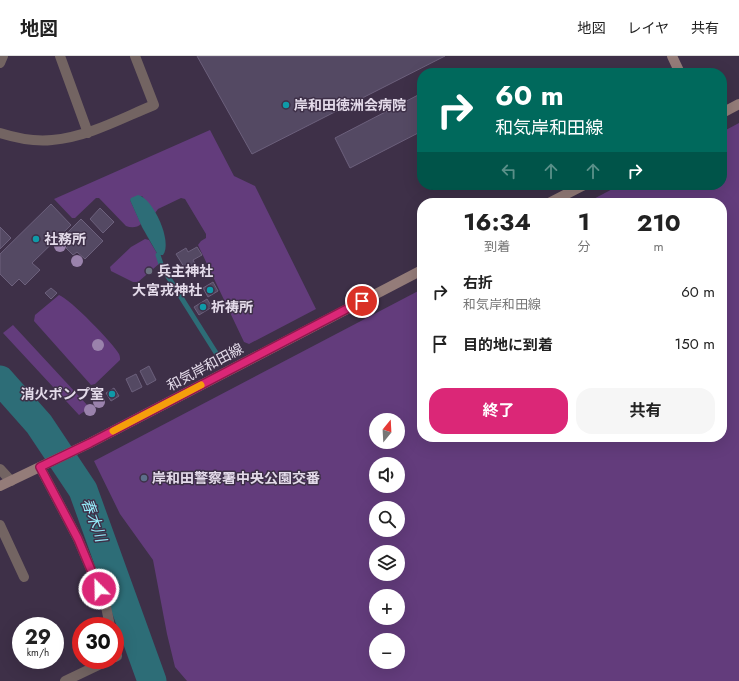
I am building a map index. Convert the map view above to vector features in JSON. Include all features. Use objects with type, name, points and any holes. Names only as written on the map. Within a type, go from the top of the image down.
[{"type":"main road","points":[[672,56],[678,68]]},
{"type":"main road","points":[[727,110],[739,104]]},
{"type":"main road","points":[[559,198],[574,190]]},
{"type":"main road","name":"和気岸和田線","points":[[0,486],[90,443],[417,273]]},
{"type":"street","points":[[0,63],[3,56]]},
{"type":"street","points":[[60,56],[88,133]]},
{"type":"street","points":[[0,133],[17,138],[52,140],[88,133],[154,105],[135,56]]},
{"type":"street","points":[[42,466],[78,539],[105,602],[108,617]]},
{"type":"street","points":[[0,469],[11,481]]},
{"type":"street","points":[[0,525],[24,577]]},
{"type":"street","points":[[64,681],[90,669]]},
{"type":"shaded area","points":[[739,123],[739,681],[187,681],[175,667],[153,560],[120,514],[94,461],[417,292],[417,442],[727,442],[727,198],[595,198],[611,190],[727,190],[727,129]]},
{"type":"shaded area","points":[[210,130],[234,176],[255,186],[316,309],[249,344],[244,342],[198,245],[206,238],[206,234],[185,199],[181,198],[158,209],[155,213],[142,196],[130,200],[141,224],[136,227],[132,227],[126,226],[99,198],[96,198],[75,218],[72,218],[54,199]]},
{"type":"shaded area","points":[[138,195],[150,204],[160,221],[165,241],[163,255],[158,255],[142,227],[130,200]]},
{"type":"shaded area","points":[[145,239],[149,240],[158,255],[160,263],[138,282],[133,282],[111,271],[110,267],[131,247]]},
{"type":"shaded area","points":[[59,295],[72,304],[91,322],[115,348],[119,355],[120,360],[95,384],[91,385],[34,321],[35,315]]},
{"type":"shaded area","points":[[13,325],[89,408],[79,415],[3,333]]},
{"type":"building","name":"岸和田徳洲会病院","points":[[197,56],[445,56],[421,68],[417,68],[417,70],[252,154]]},
{"type":"building","points":[[417,96],[417,134],[350,168],[335,138]]},
{"type":"building","name":"社務所","points":[[51,204],[71,225],[32,263],[40,270],[25,285],[19,279],[12,286],[0,274],[0,254]]},
{"type":"building","points":[[100,208],[114,222],[103,233],[90,219]]},
{"type":"building","points":[[81,219],[103,241],[85,259],[77,252],[73,255],[66,248],[71,244],[64,236]]},
{"type":"building","points":[[0,227],[11,238],[0,249]]},
{"type":"building","points":[[197,247],[202,255],[193,260],[195,264],[186,270],[176,254],[186,248],[188,252]]},
{"type":"building","name":"大宮戎神社","points":[[213,282],[218,291],[208,297],[203,288]]},
{"type":"building","points":[[51,288],[57,293],[51,299],[45,293]]},
{"type":"building","name":"祈祷所","points":[[207,299],[212,307],[199,315],[194,307]]},
{"type":"building","points":[[149,366],[156,380],[147,385],[140,371]]},
{"type":"building","points":[[136,374],[142,387],[132,392],[126,379]]},
{"type":"building","name":"消火ポンプ室","points":[[114,388],[119,396],[111,401],[106,393]]},
{"type":"waterway","points":[[158,255],[161,264]]},
{"type":"waterway","points":[[167,275],[218,356]]},
{"type":"waterway","name":"春木川","points":[[0,380],[39,424],[83,490],[152,681]]},
{"type":"slow traffic","points":[[113,431],[201,385]]},
{"type":"place","name":"岸和田徳洲会病院","points":[[286,105]]},
{"type":"place","name":"社務所","points":[[36,239]]},
{"type":"place","name":"兵主神社","points":[[149,271]]},
{"type":"place","name":"大宮戎神社","points":[[210,290]]},
{"type":"place","name":"祈祷所","points":[[203,307]]},
{"type":"place","name":"消火ポンプ室","points":[[112,394]]},
{"type":"place","name":"岸和田警察署中央公園交番","points":[[144,478]]},
{"type":"route","points":[[99,589],[78,539],[40,467],[90,443],[362,301]]}]
